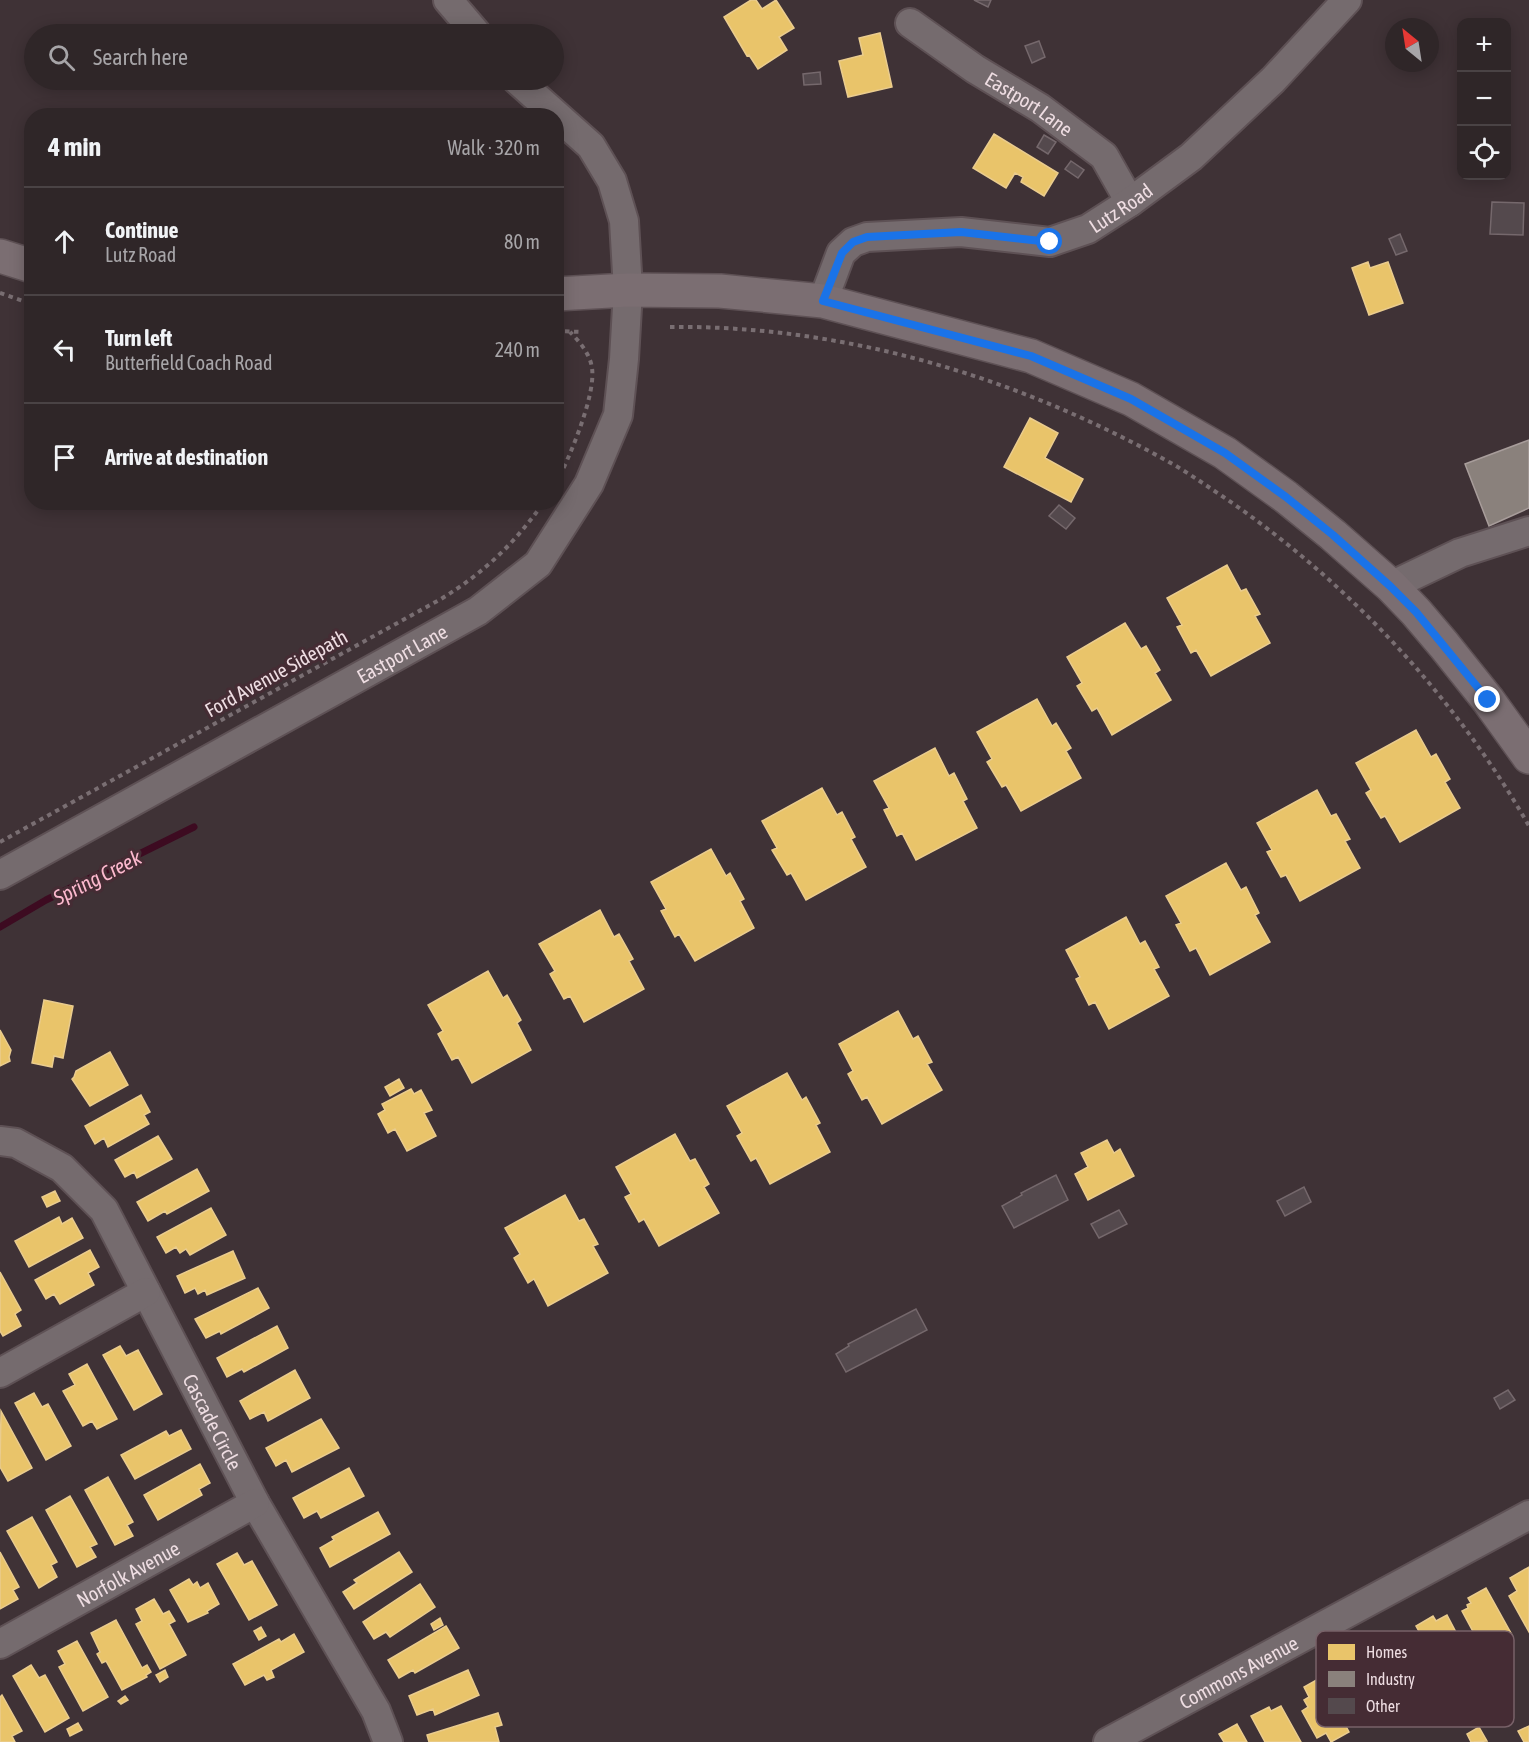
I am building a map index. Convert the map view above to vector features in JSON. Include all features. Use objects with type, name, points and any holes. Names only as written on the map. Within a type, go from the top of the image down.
[{"type":"main road","points":[[0,256],[24,264]]},
{"type":"main road","points":[[564,294],[628,290],[720,291],[823,301],[1031,356],[1131,399],[1225,453],[1286,497],[1390,586],[1452,654],[1529,757]]},
{"type":"street","points":[[448,0],[468,24]]},
{"type":"street","name":"Lutz Road","points":[[823,301],[842,253],[853,242],[867,237],[961,232],[1050,242],[1088,229],[1131,202],[1199,149],[1273,80],[1347,0]]},
{"type":"street","name":"Eastport Lane","points":[[910,23],[975,69],[1040,108],[1104,156],[1131,202]]},
{"type":"street","name":"Eastport Lane","points":[[528,90],[548,108]]},
{"type":"street","name":"Eastport Lane","points":[[0,875],[478,610],[538,564],[589,484],[618,415],[628,290],[624,221],[612,181],[591,146],[564,122]]},
{"type":"street","points":[[1390,586],[1460,553],[1529,531]]},
{"type":"street","name":"Cascade Circle","points":[[0,1141],[16,1143],[62,1168],[104,1210],[255,1503],[376,1711],[388,1742]]},
{"type":"street","points":[[0,1373],[146,1293]]},
{"type":"street","name":"Norfolk Avenue","points":[[0,1644],[255,1503]]},
{"type":"street","name":"Commons Avenue","points":[[1108,1742],[1529,1515]]},
{"type":"path","points":[[0,293],[24,301]]},
{"type":"path","points":[[670,327],[724,327],[796,335],[861,345],[906,356],[1035,397],[1108,430],[1170,462],[1240,508],[1294,549],[1369,618],[1430,684],[1487,758],[1529,826]]},
{"type":"path","points":[[564,332],[583,332]]},
{"type":"path","points":[[564,466],[578,435],[592,386],[593,369],[589,356],[570,332]]},
{"type":"path","name":"Ford Avenue Sidepath","points":[[0,842],[465,585],[494,561],[522,532],[538,510]]},
{"type":"building: Homes","points":[[751,0],[756,0],[762,9],[776,0],[794,28],[779,37],[787,50],[758,69],[749,55],[747,56],[724,17]]},
{"type":"building: Homes","points":[[880,33],[892,87],[848,97],[839,61],[863,55],[859,38]]},
{"type":"building: Homes","points":[[994,134],[1058,173],[1044,196],[1021,182],[1023,177],[1015,173],[1006,188],[973,168]]},
{"type":"building: Homes","points":[[1368,262],[1370,268],[1388,262],[1403,303],[1369,315],[1352,268]]},
{"type":"building: Homes","points":[[1030,418],[1058,433],[1045,458],[1083,479],[1071,502],[1004,467]]},
{"type":"building: Homes","points":[[1227,565],[1241,591],[1246,589],[1260,614],[1255,616],[1270,643],[1211,676],[1196,650],[1191,653],[1177,627],[1182,625],[1167,598]]},
{"type":"building: Homes","points":[[1125,623],[1141,649],[1146,646],[1160,670],[1155,673],[1171,700],[1112,735],[1097,708],[1092,711],[1077,686],[1082,683],[1067,657]]},
{"type":"building: Homes","points":[[1037,699],[1052,726],[1056,723],[1071,748],[1066,751],[1081,778],[1021,811],[1006,785],[1002,787],[987,762],[992,759],[977,732]]},
{"type":"building: Homes","points":[[1416,730],[1431,757],[1436,754],[1450,779],[1445,782],[1460,808],[1400,842],[1385,816],[1381,818],[1366,793],[1371,790],[1356,763]]},
{"type":"building: Homes","points":[[935,748],[949,776],[954,773],[967,799],[963,801],[977,828],[916,860],[902,833],[897,836],[884,810],[889,808],[874,781]]},
{"type":"building: Homes","points":[[822,788],[837,815],[842,812],[855,837],[851,839],[866,867],[806,900],[791,873],[787,875],[772,850],[777,848],[762,821]]},
{"type":"building: Homes","points":[[1317,790],[1331,816],[1336,814],[1350,839],[1345,841],[1360,868],[1300,901],[1286,875],[1281,877],[1267,852],[1272,850],[1257,823]]},
{"type":"building: Homes","points":[[711,849],[726,876],[730,873],[744,899],[740,901],[754,928],[695,961],[679,934],[675,937],[661,911],[666,909],[651,882]]},
{"type":"building: Homes","points":[[1226,863],[1241,890],[1246,887],[1259,913],[1255,915],[1270,942],[1210,975],[1196,948],[1190,951],[1176,925],[1181,923],[1166,896]]},
{"type":"building: Homes","points":[[600,910],[614,937],[619,934],[633,959],[629,961],[644,989],[584,1022],[570,996],[564,999],[550,974],[555,971],[539,944]]},
{"type":"building: Homes","points":[[1126,917],[1140,944],[1145,941],[1159,967],[1154,969],[1169,996],[1109,1029],[1095,1002],[1089,1005],[1076,979],[1080,977],[1066,950]]},
{"type":"building: Homes","points":[[488,971],[503,998],[507,995],[521,1020],[517,1023],[531,1050],[472,1083],[458,1057],[452,1060],[438,1034],[443,1031],[428,1005]]},
{"type":"building: Homes","points":[[44,1000],[73,1006],[63,1058],[54,1056],[52,1067],[32,1063]]},
{"type":"building: Homes","points":[[898,1011],[913,1039],[918,1036],[932,1062],[927,1064],[942,1090],[882,1124],[867,1097],[862,1100],[848,1074],[853,1071],[839,1044]]},
{"type":"building: Homes","points":[[0,1030],[11,1050],[10,1061],[0,1066]]},
{"type":"building: Homes","points":[[110,1052],[128,1085],[90,1106],[72,1079],[76,1071]]},
{"type":"building: Homes","points":[[787,1073],[802,1100],[806,1097],[820,1123],[816,1125],[830,1152],[770,1184],[756,1158],[751,1161],[737,1136],[742,1133],[727,1106]]},
{"type":"building: Homes","points":[[399,1079],[404,1088],[390,1096],[385,1087]]},
{"type":"building: Homes","points":[[411,1089],[414,1094],[421,1090],[432,1110],[424,1113],[436,1136],[407,1151],[395,1129],[388,1133],[378,1114],[385,1110],[382,1104]]},
{"type":"building: Homes","points":[[141,1095],[150,1112],[144,1115],[149,1124],[108,1147],[104,1138],[95,1144],[85,1126]]},
{"type":"building: Homes","points":[[675,1134],[690,1161],[695,1159],[709,1184],[704,1187],[719,1213],[659,1246],[644,1219],[639,1222],[625,1197],[631,1194],[616,1167]]},
{"type":"building: Homes","points":[[158,1136],[172,1159],[137,1178],[134,1172],[125,1177],[115,1160]]},
{"type":"building: Homes","points":[[1107,1140],[1114,1153],[1120,1149],[1134,1176],[1088,1200],[1075,1174],[1088,1167],[1081,1153]]},
{"type":"building: Homes","points":[[197,1169],[209,1191],[167,1214],[165,1211],[148,1221],[137,1202]]},
{"type":"building: Homes","points":[[55,1191],[60,1201],[47,1207],[42,1197]]},
{"type":"building: Homes","points":[[565,1195],[579,1221],[584,1219],[598,1244],[593,1246],[608,1273],[548,1306],[534,1279],[528,1283],[514,1258],[520,1254],[505,1228]]},
{"type":"building: Homes","points":[[211,1208],[226,1235],[190,1255],[186,1249],[180,1253],[176,1247],[166,1253],[157,1237]]},
{"type":"building: Homes","points":[[59,1217],[62,1224],[72,1218],[83,1238],[29,1267],[15,1241]]},
{"type":"building: Homes","points":[[90,1250],[99,1267],[88,1273],[94,1285],[60,1304],[54,1294],[46,1299],[35,1280]]},
{"type":"building: Homes","points":[[233,1251],[245,1278],[207,1295],[205,1290],[198,1294],[195,1288],[185,1293],[177,1276]]},
{"type":"building: Homes","points":[[0,1272],[21,1310],[15,1314],[21,1326],[3,1336],[0,1331]]},
{"type":"building: Homes","points":[[258,1288],[269,1308],[221,1334],[220,1331],[206,1338],[195,1319]]},
{"type":"building: Homes","points":[[277,1326],[288,1348],[244,1372],[242,1369],[227,1377],[217,1358]]},
{"type":"building: Homes","points":[[120,1346],[126,1356],[138,1350],[162,1394],[134,1410],[103,1355]]},
{"type":"building: Homes","points":[[87,1364],[117,1419],[97,1429],[92,1421],[83,1426],[63,1391],[75,1385],[69,1374]]},
{"type":"building: Homes","points":[[295,1370],[310,1398],[268,1421],[264,1412],[250,1419],[240,1401]]},
{"type":"building: Homes","points":[[34,1393],[42,1407],[48,1404],[71,1446],[46,1460],[15,1403]]},
{"type":"building: Homes","points":[[1,1411],[32,1468],[8,1481],[0,1467]]},
{"type":"building: Homes","points":[[321,1419],[339,1448],[292,1472],[286,1460],[276,1466],[266,1448]]},
{"type":"building: Homes","points":[[181,1430],[191,1449],[135,1479],[121,1455],[166,1431],[169,1436]]},
{"type":"building: Homes","points":[[200,1464],[210,1483],[199,1489],[202,1495],[158,1520],[144,1495]]},
{"type":"building: Homes","points":[[349,1468],[364,1496],[321,1518],[317,1511],[304,1518],[293,1498]]},
{"type":"building: Homes","points":[[108,1477],[133,1522],[127,1525],[133,1536],[115,1545],[85,1490]]},
{"type":"building: Homes","points":[[70,1496],[97,1544],[90,1547],[96,1557],[77,1567],[46,1510]]},
{"type":"building: Homes","points":[[378,1512],[390,1534],[330,1567],[320,1548],[334,1540],[332,1537]]},
{"type":"building: Homes","points":[[32,1517],[57,1562],[51,1565],[57,1577],[39,1588],[7,1531]]},
{"type":"building: Homes","points":[[0,1552],[19,1587],[13,1590],[18,1599],[0,1609]]},
{"type":"building: Homes","points":[[399,1552],[412,1572],[354,1609],[343,1592],[357,1583],[354,1580]]},
{"type":"building: Homes","points":[[237,1553],[244,1565],[252,1561],[277,1605],[249,1620],[217,1564]]},
{"type":"building: Homes","points":[[1529,1567],[1529,1632],[1509,1596],[1517,1591],[1510,1578]]},
{"type":"building: Homes","points":[[189,1579],[193,1585],[197,1582],[200,1588],[208,1583],[219,1604],[207,1611],[208,1613],[188,1622],[170,1590]]},
{"type":"building: Homes","points":[[420,1584],[435,1607],[390,1637],[386,1632],[374,1639],[363,1622]]},
{"type":"building: Homes","points":[[1486,1588],[1510,1631],[1473,1631],[1462,1611],[1471,1603],[1468,1598]]},
{"type":"building: Homes","points":[[154,1599],[163,1614],[169,1611],[175,1621],[169,1624],[186,1655],[160,1669],[136,1624],[142,1621],[136,1609]]},
{"type":"building: Homes","points":[[1447,1615],[1455,1631],[1419,1631],[1416,1626],[1433,1616],[1436,1621]]},
{"type":"building: Homes","points":[[440,1618],[443,1625],[434,1630],[431,1624]]},
{"type":"building: Homes","points":[[116,1620],[142,1668],[147,1665],[151,1672],[146,1675],[147,1677],[122,1690],[106,1661],[102,1663],[97,1654],[100,1652],[91,1633]]},
{"type":"building: Homes","points":[[446,1626],[459,1648],[415,1673],[413,1670],[399,1678],[388,1660]]},
{"type":"building: Homes","points":[[261,1627],[266,1636],[259,1640],[254,1631]]},
{"type":"building: Homes","points":[[294,1634],[304,1652],[271,1670],[274,1677],[267,1680],[264,1675],[245,1685],[233,1664],[279,1639],[281,1642]]},
{"type":"building: Homes","points":[[77,1641],[108,1697],[83,1711],[59,1667],[65,1664],[58,1651]]},
{"type":"building: Homes","points":[[31,1665],[39,1678],[45,1675],[69,1718],[45,1732],[13,1676]]},
{"type":"building: Homes","points":[[165,1670],[168,1677],[160,1682],[156,1675]]},
{"type":"building: Homes","points":[[468,1670],[479,1695],[435,1715],[433,1709],[417,1715],[409,1696]]},
{"type":"building: Homes","points":[[1316,1680],[1316,1727],[1346,1727],[1349,1732],[1331,1742],[1326,1733],[1317,1738],[1302,1711],[1308,1707],[1304,1700],[1309,1697],[1304,1687]]},
{"type":"building: Homes","points":[[2,1695],[22,1731],[12,1736],[15,1742],[0,1742],[0,1697]]},
{"type":"building: Homes","points":[[125,1696],[128,1700],[121,1704],[118,1701]]},
{"type":"building: Homes","points":[[1281,1706],[1301,1742],[1265,1742],[1251,1716],[1269,1707],[1271,1711]]},
{"type":"building: Homes","points":[[498,1713],[502,1725],[495,1727],[499,1742],[429,1742],[427,1735]]},
{"type":"building: Homes","points":[[78,1723],[82,1730],[70,1736],[67,1729]]},
{"type":"building: Homes","points":[[1237,1724],[1247,1742],[1224,1742],[1219,1734]]},
{"type":"building: Homes","points":[[1529,1726],[1529,1742],[1524,1742],[1518,1731]]},
{"type":"building: Homes","points":[[1479,1727],[1487,1741],[1471,1742],[1467,1734]]},
{"type":"building: Industry","points":[[1529,440],[1529,508],[1489,526],[1465,464]]},
{"type":"building: Other","points":[[974,0],[991,0],[988,7]]},
{"type":"building: Other","points":[[1039,41],[1045,57],[1032,63],[1025,46]]},
{"type":"building: Other","points":[[820,72],[821,84],[804,85],[803,74]]},
{"type":"building: Other","points":[[1044,135],[1056,142],[1048,154],[1037,147]]},
{"type":"building: Other","points":[[1071,161],[1084,170],[1078,178],[1065,169]]},
{"type":"building: Other","points":[[1492,202],[1524,203],[1523,235],[1490,234]]},
{"type":"building: Other","points":[[1400,234],[1407,251],[1396,255],[1389,239]]},
{"type":"building: Other","points":[[1059,505],[1075,518],[1066,529],[1049,516]]},
{"type":"building: Other","points":[[1056,1175],[1068,1200],[1014,1228],[1002,1206],[1022,1195],[1021,1193]]},
{"type":"building: Other","points":[[1304,1187],[1311,1202],[1285,1216],[1277,1201]]},
{"type":"building: Other","points":[[1119,1210],[1127,1224],[1099,1238],[1091,1224]]},
{"type":"building: Other","points":[[916,1309],[927,1330],[846,1372],[836,1354],[849,1346],[848,1344]]},
{"type":"building: Other","points":[[1508,1390],[1515,1400],[1500,1409],[1494,1398]]},
{"type":"waterway","name":"Spring Creek","points":[[0,927],[46,900],[194,827]]},
{"type":"route","points":[[1050,242],[961,232],[867,237],[853,242],[842,253],[823,301],[1031,356],[1131,399],[1225,453],[1286,497],[1390,586],[1416,612],[1488,700]]}]
